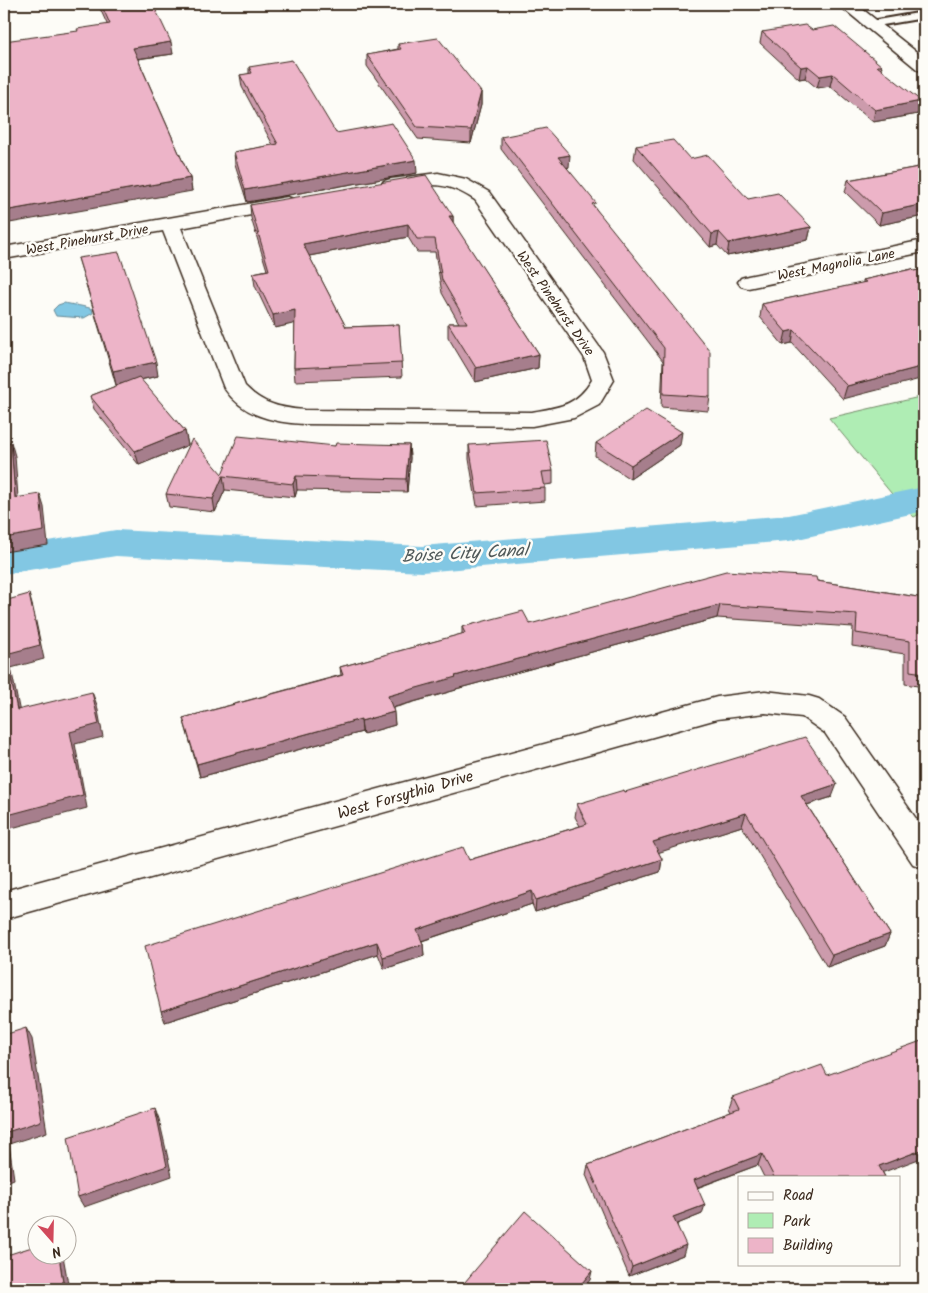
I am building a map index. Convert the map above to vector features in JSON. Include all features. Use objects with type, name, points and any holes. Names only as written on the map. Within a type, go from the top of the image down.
[{"type":"street","points":[[846,4],[924,66]]},
{"type":"street","name":"West Pinehurst Drive","points":[[170,224],[235,388],[244,400],[259,410],[277,415],[304,418],[532,419],[566,413],[592,400],[603,380],[595,357],[482,196],[468,186],[454,180],[434,179],[375,188]]},
{"type":"street","name":"West Pinehurst Drive","points":[[4,253],[307,200]]},
{"type":"street","name":"West Magnolia Lane","points":[[748,282],[924,246]]},
{"type":"street","name":"West Forsythia Drive","points":[[4,905],[717,708],[765,702],[809,708],[835,725],[924,855]]},
{"type":"lane","points":[[871,24],[924,15]]},
{"type":"green space","points":[[924,396],[924,512],[914,517],[901,505],[829,418]]},
{"type":"water","points":[[64,303],[90,308],[93,313],[84,318],[56,316],[53,310],[58,305]]},
{"type":"building","points":[[101,4],[153,4],[171,42],[133,48],[190,178],[4,211],[4,41],[78,31],[77,29],[110,24]]},
{"type":"building","points":[[805,25],[812,30],[834,26],[882,66],[877,66],[921,101],[875,110],[833,74],[820,76],[808,66],[801,67],[762,32]]},
{"type":"building","points":[[438,38],[481,92],[471,130],[417,127],[367,55],[401,49],[398,44]]},
{"type":"building","points":[[292,60],[336,133],[392,123],[416,160],[245,190],[234,152],[278,144],[240,75],[252,73],[249,67]]},
{"type":"building","points":[[546,128],[570,155],[558,157],[596,203],[592,204],[710,351],[710,397],[663,394],[664,348],[501,137]]},
{"type":"building","points":[[673,140],[690,159],[708,155],[748,199],[778,193],[811,227],[729,243],[719,232],[712,234],[636,146]]},
{"type":"building","points":[[924,166],[924,204],[882,213],[848,180]]},
{"type":"building","points":[[426,175],[453,216],[449,216],[539,354],[476,368],[448,323],[467,323],[442,280],[435,239],[417,239],[408,224],[303,244],[346,327],[399,325],[402,363],[294,368],[295,310],[273,315],[253,273],[269,270],[250,205]]},
{"type":"building","points":[[119,252],[156,362],[113,371],[78,258]]},
{"type":"building","points":[[912,269],[914,271],[924,269],[924,366],[847,386],[794,330],[786,332],[762,304],[866,282],[863,280]]},
{"type":"building","points":[[139,377],[185,431],[135,451],[90,396]]},
{"type":"building","points":[[646,410],[682,432],[631,465],[596,443]]},
{"type":"building","points":[[238,436],[335,446],[336,443],[409,445],[406,479],[296,476],[293,484],[223,476],[213,499],[166,494],[192,439],[222,474]]},
{"type":"building","points":[[546,440],[553,471],[542,472],[545,488],[477,493],[469,445]]},
{"type":"building","points":[[11,442],[15,498],[40,494],[44,531],[4,538],[4,443]]},
{"type":"building","points":[[726,571],[816,577],[817,581],[924,598],[924,673],[910,671],[910,641],[856,633],[857,614],[720,605],[455,676],[388,696],[394,712],[361,721],[361,719],[197,764],[183,718],[343,675],[340,667],[465,633],[462,627],[523,611],[530,624]]},
{"type":"building","points":[[29,594],[40,645],[6,654],[17,710],[92,692],[99,724],[70,732],[83,795],[4,816],[4,601]]},
{"type":"building","points":[[805,737],[837,784],[801,796],[890,934],[832,955],[746,813],[653,842],[662,859],[536,900],[532,891],[417,930],[423,944],[383,957],[377,942],[161,1011],[145,946],[463,847],[469,860],[587,824],[577,804],[624,790],[625,792]]},
{"type":"building","points":[[26,1028],[41,1121],[4,1133],[4,1035]]},
{"type":"building","points":[[924,1040],[924,1149],[879,1166],[884,1176],[773,1176],[762,1154],[694,1180],[705,1205],[673,1217],[686,1245],[632,1267],[588,1165],[739,1109],[733,1097],[822,1065],[827,1075]]},
{"type":"building","points":[[155,1108],[167,1166],[78,1197],[68,1137]]},
{"type":"building","points":[[4,1142],[7,1169],[4,1170]]},
{"type":"building","points":[[525,1211],[592,1271],[577,1289],[459,1289]]},
{"type":"building","points":[[28,1248],[28,1266],[61,1266],[64,1289],[4,1289],[4,1256]]},
{"type":"waterway","name":"Boise City Canal","points":[[4,561],[116,543],[422,559],[789,528],[924,499]]}]
